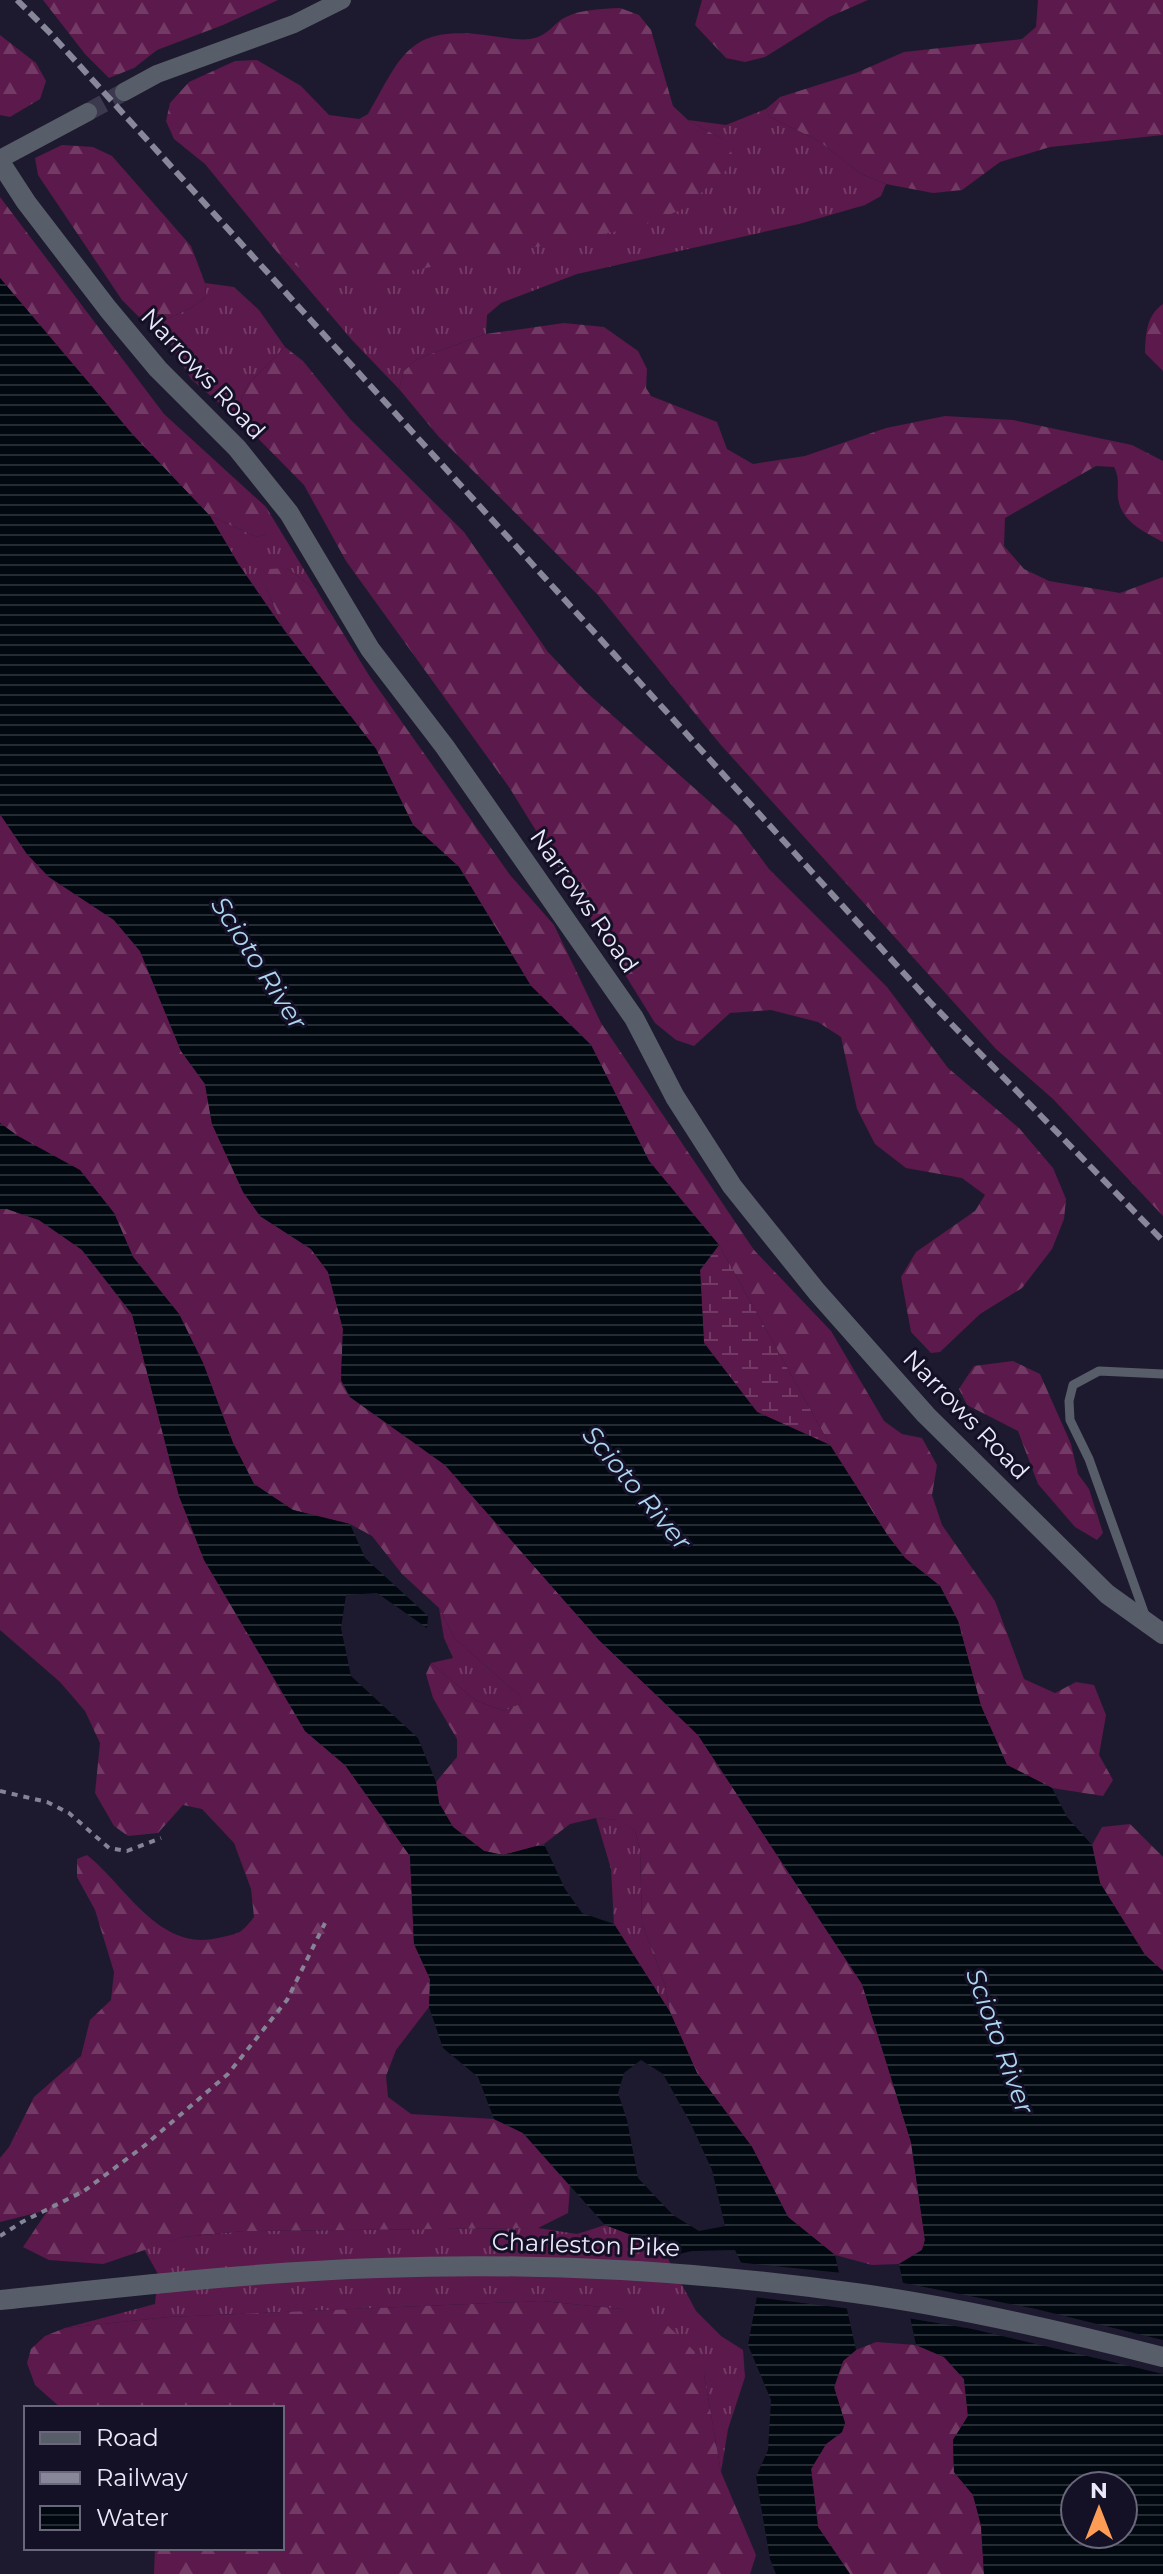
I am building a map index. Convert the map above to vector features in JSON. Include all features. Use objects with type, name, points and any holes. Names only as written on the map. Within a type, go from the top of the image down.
[{"type":"street","points":[[124,92],[157,74],[294,24],[342,0]]},
{"type":"street","points":[[0,160],[88,112]]},
{"type":"street","name":"Narrows Road","points":[[0,160],[26,202],[108,309],[158,369],[237,448],[289,513],[370,649],[445,747],[634,1018],[675,1097],[732,1186],[817,1292],[926,1415],[1107,1594],[1156,1630]]},
{"type":"street","name":"Charleston Pike","points":[[0,2300],[276,2273],[381,2268],[473,2267],[668,2273],[760,2281],[889,2299],[1072,2334],[1163,2357]]},
{"type":"lane","points":[[1156,1630],[1089,1459],[1070,1420],[1069,1401],[1073,1385],[1099,1371],[1163,1374]]},
{"type":"path","points":[[0,1791],[47,1802],[69,1813],[109,1848],[127,1851],[161,1838]]},
{"type":"path","points":[[0,2236],[84,2191],[144,2146],[228,2074],[287,2000],[325,1923]]},
{"type":"green space","points":[[43,0],[278,0],[157,50],[134,68],[109,78],[85,54]]},
{"type":"green space","points":[[702,0],[868,0],[829,17],[765,57],[745,62],[726,58],[695,25]]},
{"type":"green space","points":[[1038,0],[1163,0],[1163,135],[1050,147],[1000,162],[962,190],[933,193],[886,184],[861,174],[819,141],[770,117],[766,109],[780,97],[856,73],[904,52],[1022,39],[1036,27]]},
{"type":"green space","points":[[620,8],[639,15],[651,30],[673,106],[688,120],[722,139],[733,155],[732,165],[683,209],[639,227],[363,280],[336,281],[301,269],[277,252],[205,164],[174,139],[166,121],[170,103],[189,82],[235,61],[257,60],[301,86],[329,115],[359,119],[368,114],[407,52],[433,36],[452,33],[530,39],[542,35],[572,14]]},
{"type":"green space","points":[[0,35],[36,63],[46,81],[40,99],[10,117],[0,115]]},
{"type":"green space","points":[[766,109],[770,117],[819,141],[861,174],[886,184],[881,196],[865,205],[799,224],[577,274],[501,303],[487,315],[486,334],[417,359],[404,371],[399,389],[352,340],[277,252],[301,269],[722,139],[688,120],[726,125]]},
{"type":"green space","points":[[62,145],[93,147],[112,156],[191,246],[205,283],[206,297],[191,308],[158,323],[141,319],[122,300],[38,175],[35,158]]},
{"type":"green space","points":[[0,197],[164,414],[266,507],[266,534],[257,537],[210,516],[133,435],[0,278]]},
{"type":"green space","points":[[205,283],[234,287],[259,310],[285,347],[248,384],[241,400],[245,425],[191,379],[158,323],[191,308],[206,297]]},
{"type":"green space","points":[[1163,304],[1163,371],[1145,353],[1150,320]]},
{"type":"green space","points":[[564,323],[604,327],[638,351],[647,369],[646,388],[651,396],[717,422],[727,449],[753,464],[805,456],[886,428],[945,416],[1013,420],[1132,445],[1163,461],[1163,542],[1135,525],[1124,514],[1118,498],[1118,478],[1114,467],[1096,466],[1005,518],[1004,546],[1024,569],[1049,581],[1120,593],[1163,577],[1163,1216],[1053,1099],[996,1049],[720,744],[598,595],[439,437],[399,389],[404,371],[417,359],[486,334]]},
{"type":"green space","points":[[285,347],[303,361],[350,419],[464,532],[548,652],[586,692],[737,826],[769,869],[887,987],[948,1068],[1019,1128],[1053,1168],[1066,1199],[1064,1219],[1052,1249],[1022,1288],[980,1314],[940,1352],[931,1353],[911,1332],[901,1277],[916,1252],[975,1211],[985,1195],[962,1178],[906,1168],[875,1144],[857,1109],[841,1037],[818,1022],[771,1010],[730,1013],[694,1046],[676,1040],[655,1023],[509,787],[346,561],[304,485],[245,425],[241,400],[248,384]]},
{"type":"green space","points":[[266,507],[317,591],[287,568],[266,587],[284,630],[210,516],[257,537],[266,534]]},
{"type":"green space","points":[[287,568],[317,591],[370,677],[510,875],[554,925],[601,1023],[754,1250],[831,1331],[884,1421],[902,1434],[922,1438],[937,1465],[932,1495],[942,1525],[995,1601],[1024,1679],[1055,1693],[1076,1682],[1094,1685],[1106,1715],[1099,1755],[1113,1780],[1103,1796],[1052,1788],[1007,1765],[981,1706],[958,1621],[940,1586],[905,1558],[888,1536],[830,1445],[719,1245],[649,1161],[591,1045],[531,986],[459,867],[413,825],[376,749],[284,630],[266,587],[269,569]]},
{"type":"green space","points":[[0,814],[27,854],[49,877],[114,920],[140,951],[181,1051],[205,1084],[212,1124],[260,1216],[311,1249],[328,1272],[343,1329],[341,1380],[350,1397],[445,1465],[599,1640],[698,1735],[862,1984],[911,2142],[925,2240],[922,2250],[899,2264],[872,2265],[835,2255],[788,2217],[752,2147],[697,2073],[670,2012],[665,1985],[642,1923],[640,1849],[635,1831],[618,1820],[596,1818],[570,1824],[544,1844],[503,1855],[484,1851],[453,1827],[439,1803],[436,1782],[457,1757],[457,1739],[433,1698],[426,1674],[431,1663],[475,1700],[504,1711],[522,1703],[519,1695],[455,1639],[439,1608],[402,1574],[372,1536],[350,1524],[293,1510],[254,1484],[233,1443],[203,1363],[179,1314],[133,1257],[114,1213],[0,1123]]},
{"type":"green space","points":[[0,1209],[39,1220],[83,1250],[132,1314],[179,1496],[305,1731],[345,1765],[410,1856],[414,1943],[430,1979],[431,1998],[429,2007],[396,2050],[386,2076],[388,2097],[411,2114],[494,2119],[523,2133],[570,2186],[568,2213],[538,2228],[244,2231],[183,2237],[103,2264],[49,2260],[23,2247],[48,2210],[0,2222],[0,2158],[9,2147],[34,2097],[81,2056],[90,2020],[111,2000],[114,1972],[95,1910],[77,1877],[77,1859],[87,1855],[145,1913],[178,1935],[197,1940],[231,1935],[242,1930],[254,1917],[251,1889],[234,1843],[202,1809],[183,1805],[158,1833],[128,1836],[114,1826],[95,1793],[100,1743],[85,1711],[60,1682],[0,1630]]},
{"type":"green space","points":[[719,1245],[830,1445],[757,1412],[704,1343],[700,1270]]},
{"type":"green space","points":[[1013,1361],[1040,1374],[1071,1444],[1078,1474],[1089,1489],[1103,1533],[1097,1540],[1075,1527],[1038,1484],[1018,1431],[967,1405],[959,1389],[974,1366]]},
{"type":"green space","points":[[439,1608],[455,1639],[519,1695],[523,1703],[504,1711],[475,1700],[431,1663],[453,1658],[444,1638]]},
{"type":"green space","points":[[596,1818],[619,1820],[635,1831],[640,1849],[642,1923],[665,1985],[670,2012],[614,1924],[611,1869]]},
{"type":"green space","points":[[1130,1824],[1163,1857],[1163,1971],[1145,1955],[1100,1883],[1092,1845],[1102,1827]]},
{"type":"green space","points":[[605,2225],[634,2236],[667,2257],[696,2311],[721,2336],[743,2350],[745,2377],[728,2429],[721,2472],[704,2374],[622,2309],[542,2301],[168,2317],[65,2328],[155,2304],[158,2274],[144,2249],[183,2237],[244,2231],[538,2228],[577,2234]]},
{"type":"green space","points":[[542,2301],[622,2309],[668,2326],[694,2351],[704,2374],[721,2472],[756,2555],[750,2574],[154,2574],[155,2550],[284,2550],[284,2406],[59,2406],[35,2385],[27,2363],[31,2349],[45,2336],[65,2328],[168,2317]]},
{"type":"green space","points":[[876,2342],[916,2345],[944,2357],[964,2379],[968,2416],[953,2440],[954,2472],[973,2495],[981,2525],[984,2574],[850,2574],[818,2527],[811,2469],[826,2444],[842,2432],[845,2423],[834,2388],[843,2361],[856,2350]]},
{"type":"water","name":"Scioto River","points":[[0,278],[133,435],[210,516],[284,630],[376,749],[413,825],[459,867],[531,986],[591,1045],[649,1161],[719,1245],[700,1270],[704,1343],[757,1412],[830,1445],[905,1558],[940,1586],[958,1621],[981,1706],[1007,1765],[1052,1788],[1067,1817],[1092,1845],[1100,1883],[1145,1955],[1163,1971],[1163,2574],[984,2574],[981,2525],[973,2495],[954,2472],[953,2440],[968,2416],[964,2379],[944,2357],[916,2345],[899,2264],[922,2250],[925,2240],[911,2142],[862,1984],[698,1735],[599,1640],[445,1465],[350,1397],[341,1380],[343,1329],[328,1272],[311,1249],[260,1216],[243,1192],[212,1124],[205,1084],[181,1051],[140,951],[114,920],[49,877],[27,854],[0,814]]},
{"type":"water","points":[[0,1123],[80,1170],[114,1213],[133,1257],[179,1314],[203,1363],[233,1443],[254,1484],[293,1510],[350,1524],[365,1558],[428,1616],[427,1628],[377,1593],[346,1595],[341,1628],[351,1676],[418,1738],[436,1782],[439,1803],[453,1827],[484,1851],[503,1855],[544,1844],[565,1889],[582,1913],[614,1924],[670,2012],[697,2073],[752,2147],[788,2217],[835,2255],[856,2350],[843,2361],[834,2387],[845,2423],[842,2432],[826,2444],[811,2469],[818,2527],[850,2574],[776,2574],[770,2559],[756,2477],[768,2450],[771,2400],[748,2345],[757,2296],[735,2250],[692,2251],[667,2257],[634,2236],[605,2225],[523,2133],[494,2119],[478,2077],[443,2048],[429,2007],[430,1979],[414,1944],[410,1856],[345,1765],[305,1731],[204,1560],[179,1496],[132,1314],[82,1250],[39,1220],[0,1209]],"holes":[[[641,2060],[663,2074],[712,2170],[725,2226],[699,2231],[673,2215],[638,2178],[627,2120],[618,2093],[624,2073]]]},
{"type":"pier","points":[[736,2262],[843,2273],[851,2309],[753,2297]]},
{"type":"pier","points":[[899,2282],[1036,2309],[1163,2340],[1163,2374],[972,2329],[907,2318]]},
{"type":"tunnel","points":[[88,112],[124,92]]},
{"type":"railway","points":[[17,0],[930,1002],[1163,1241]]}]
